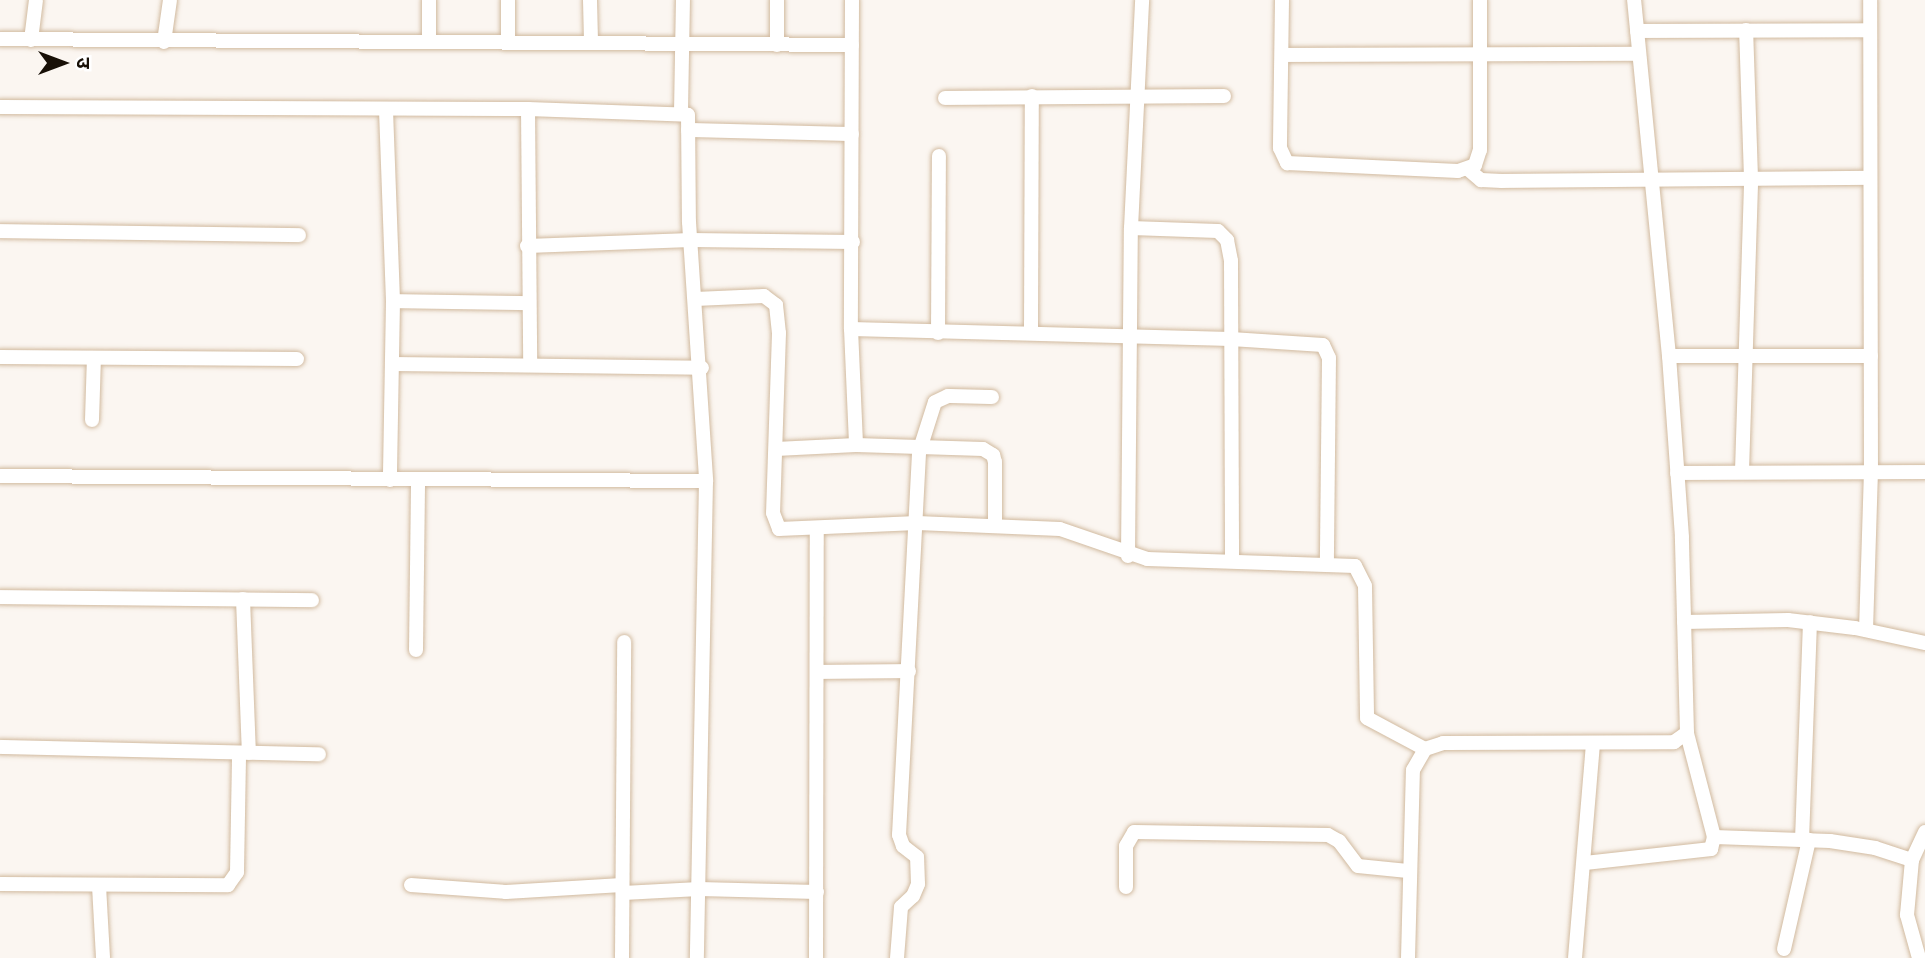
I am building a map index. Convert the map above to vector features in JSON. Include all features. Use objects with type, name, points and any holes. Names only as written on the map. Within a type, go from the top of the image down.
[{"type":"street","points":[[31,40],[36,0]]},
{"type":"street","points":[[164,42],[170,0]]},
{"type":"street","points":[[429,0],[429,42]]},
{"type":"street","points":[[508,0],[508,43]]},
{"type":"street","points":[[590,0],[591,41]]},
{"type":"street","points":[[681,112],[683,0]]},
{"type":"street","points":[[777,0],[777,45]]},
{"type":"street","points":[[852,0],[851,329],[856,445]]},
{"type":"street","points":[[1128,556],[1131,228],[1142,0]]},
{"type":"street","points":[[1282,0],[1280,148],[1287,163],[1469,170],[1481,180],[1502,181],[1650,177],[1869,178]]},
{"type":"street","points":[[1469,170],[1480,150],[1480,0]]},
{"type":"street","points":[[1585,863],[1706,852],[1714,837],[1687,733],[1684,622],[1669,356],[1634,0]]},
{"type":"street","points":[[1866,630],[1871,473],[1870,0]]},
{"type":"street","points":[[1742,471],[1751,177],[1746,30]]},
{"type":"street","points":[[1637,31],[1870,30]]},
{"type":"street","points":[[0,39],[164,42],[591,41],[852,45]]},
{"type":"street","points":[[1282,55],[1480,52],[1639,54]]},
{"type":"street","points":[[1031,333],[1032,96]]},
{"type":"street","points":[[946,98],[1224,96]]},
{"type":"street","points":[[0,107],[528,109],[681,112],[688,115],[691,240],[702,368],[706,481],[697,958]]},
{"type":"street","points":[[528,109],[527,303],[530,363]]},
{"type":"street","points":[[386,110],[393,301],[390,480]]},
{"type":"street","points":[[688,130],[852,134]]},
{"type":"street","points":[[938,333],[939,156]]},
{"type":"street","points":[[1131,228],[1202,229],[1224,234],[1231,261],[1232,560]]},
{"type":"street","points":[[0,232],[299,235]]},
{"type":"street","points":[[527,246],[691,240],[853,242]]},
{"type":"street","points":[[695,299],[764,296],[776,305],[779,333],[776,527],[817,528],[917,523],[1060,529],[1128,556],[1160,561],[1327,562],[1355,566],[1362,574],[1367,718],[1425,749]]},
{"type":"street","points":[[393,301],[527,303]]},
{"type":"street","points":[[851,329],[1317,343],[1328,350],[1327,562]]},
{"type":"street","points":[[1669,356],[1871,356]]},
{"type":"street","points":[[0,357],[297,359]]},
{"type":"street","points":[[92,420],[94,358]]},
{"type":"street","points":[[392,365],[530,363],[702,368]]},
{"type":"street","points":[[897,958],[901,907],[914,896],[918,884],[917,857],[903,846],[900,835],[921,445],[931,406],[940,398],[992,397]]},
{"type":"street","points":[[776,449],[856,445],[983,449],[993,455],[995,526]]},
{"type":"street","points":[[1676,473],[1925,472]]},
{"type":"street","points":[[0,476],[706,481]]},
{"type":"street","points":[[416,650],[418,481]]},
{"type":"street","points":[[816,958],[819,672],[817,528]]},
{"type":"street","points":[[0,597],[312,600]]},
{"type":"street","points":[[0,884],[217,887],[234,880],[244,753],[243,599]]},
{"type":"street","points":[[1684,622],[1810,622],[1866,630],[1925,643]]},
{"type":"street","points":[[1784,949],[1805,840],[1810,622]]},
{"type":"street","points":[[622,958],[624,642]]},
{"type":"street","points":[[819,672],[909,671]]},
{"type":"street","points":[[1408,958],[1408,871],[1413,770],[1425,749],[1443,743],[1674,742],[1687,733]]},
{"type":"street","points":[[1575,958],[1593,744]]},
{"type":"street","points":[[0,747],[319,754]]},
{"type":"street","points":[[1126,887],[1126,846],[1134,832],[1328,835],[1339,841],[1357,866],[1408,871]]},
{"type":"street","points":[[1919,958],[1907,915],[1912,860],[1925,832]]},
{"type":"street","points":[[1714,837],[1858,844],[1912,860]]},
{"type":"street","points":[[411,885],[506,892],[622,889],[817,891]]},
{"type":"street","points":[[99,886],[103,958]]}]
